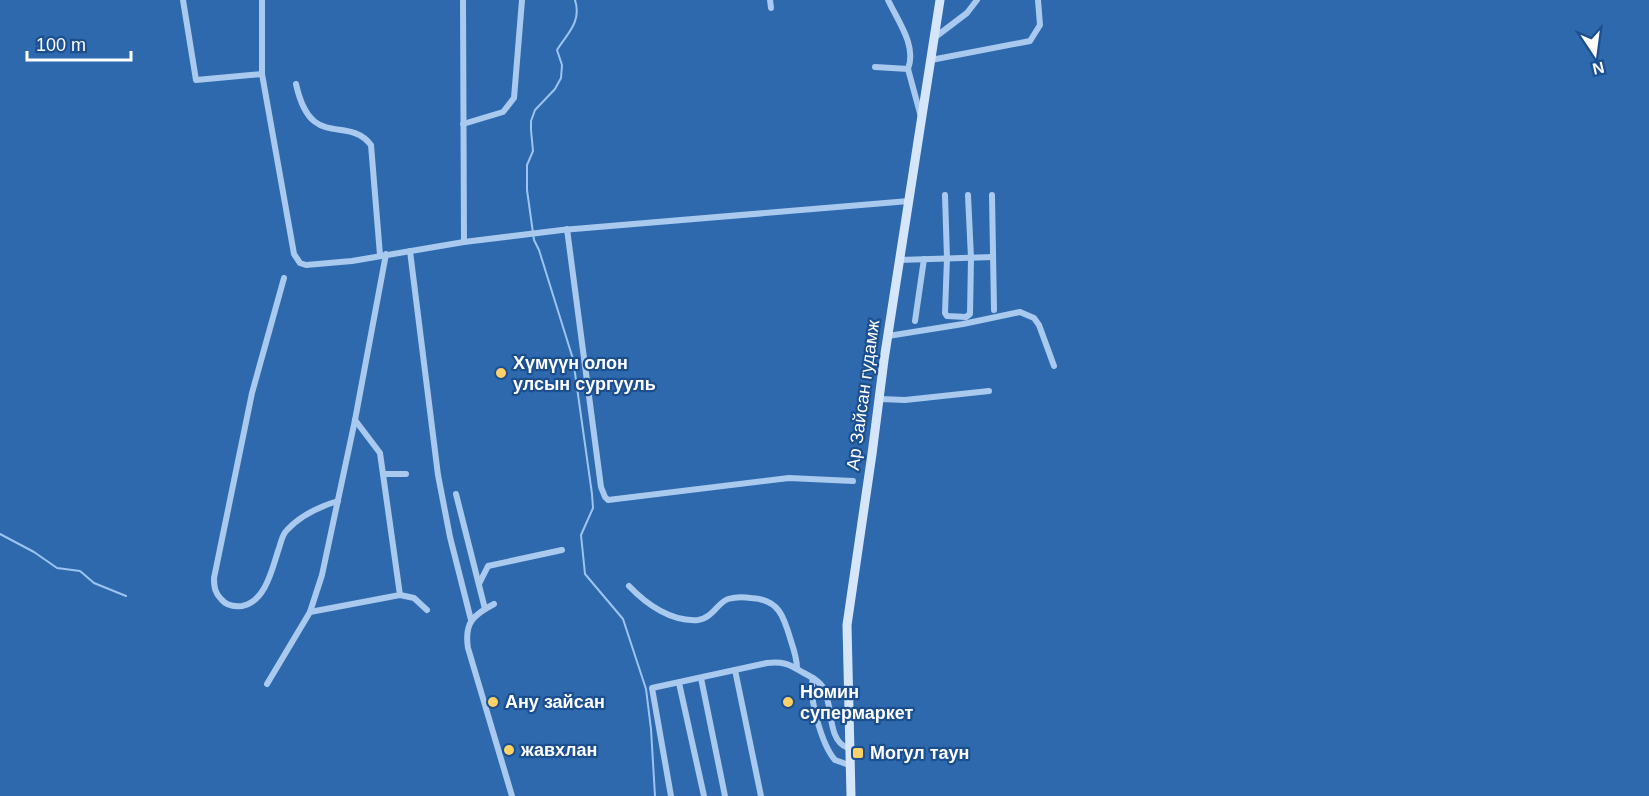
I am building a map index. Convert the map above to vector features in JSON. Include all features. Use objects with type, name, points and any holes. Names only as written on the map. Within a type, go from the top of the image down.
[{"type":"street","points":[[183,0],[196,80],[262,74]]},
{"type":"street","points":[[262,0],[262,74],[296,258],[306,265],[567,229],[909,201]]},
{"type":"street","points":[[463,0],[464,242]]},
{"type":"street","points":[[463,124],[503,112],[514,99],[522,0]]},
{"type":"street","points":[[888,0],[910,45],[911,58],[908,69],[922,121]]},
{"type":"street","name":"Ар Зайсан гудамж","points":[[851,796],[846,632],[899,260],[940,0]]},
{"type":"street","points":[[934,38],[967,13],[977,0]]},
{"type":"street","points":[[932,60],[1030,41],[1040,25],[1038,0]]},
{"type":"street","points":[[875,67],[908,69]]},
{"type":"street","points":[[267,684],[310,612],[322,574],[355,420],[383,255],[371,145],[364,137],[320,126],[311,119],[300,101],[296,84]]},
{"type":"street","points":[[945,195],[947,258],[945,315],[966,316],[970,314],[971,258],[968,195]]},
{"type":"street","points":[[992,195],[994,310]]},
{"type":"street","points":[[567,229],[601,487],[608,500],[789,478],[853,481]]},
{"type":"street","points":[[410,251],[438,475],[450,537],[471,620]]},
{"type":"street","points":[[899,260],[993,257]]},
{"type":"street","points":[[915,321],[924,259]]},
{"type":"street","points":[[284,278],[252,393],[214,578],[215,590],[219,598],[226,604],[238,606],[244,606],[255,600],[266,585],[285,532],[316,507],[338,501]]},
{"type":"street","points":[[888,336],[1020,312],[1034,318],[1039,325],[1054,366]]},
{"type":"street","points":[[880,399],[905,400],[989,391]]},
{"type":"street","points":[[355,420],[380,453],[400,595]]},
{"type":"street","points":[[384,474],[406,474]]},
{"type":"street","points":[[456,494],[484,609]]},
{"type":"street","points":[[478,584],[488,566],[562,550]]},
{"type":"street","points":[[629,586],[638,596],[662,612],[684,620],[701,620],[717,610],[724,601],[730,599],[744,597],[769,600],[777,607],[784,621],[797,668]]},
{"type":"street","points":[[310,612],[400,595],[414,598],[428,610]]},
{"type":"street","points":[[494,604],[471,620],[466,635],[512,796]]},
{"type":"street","points":[[671,796],[652,688],[780,661],[797,668],[824,688],[838,741],[849,748]]},
{"type":"street","points":[[735,670],[761,796]]},
{"type":"street","points":[[701,678],[725,796]]},
{"type":"street","points":[[813,678],[812,694],[825,743],[835,760],[849,765]]},
{"type":"street","points":[[679,682],[704,796]]},
{"type":"shaded area","points":[[0,0],[1649,0],[1649,796],[0,796]]},
{"type":"waterway","points":[[575,0],[577,8],[575,21],[557,50],[562,65],[561,78],[555,89],[535,110],[531,121],[533,151],[527,165],[527,190],[534,240],[573,359],[593,508],[581,535],[585,574],[623,619],[646,689],[655,796]]},
{"type":"waterway","points":[[0,534],[34,552],[57,568],[80,571],[94,583],[126,596]]},
{"type":"place","name":"Хүмүүн олон улсын сургууль","points":[[501,373]]},
{"type":"place","name":"Ану зайсан","points":[[493,702]]},
{"type":"place","name":"Номин супермаркет","points":[[788,702]]},
{"type":"place","name":"жавхлан","points":[[509,750]]},
{"type":"place","name":"Могул таун","points":[[858,753]]}]
